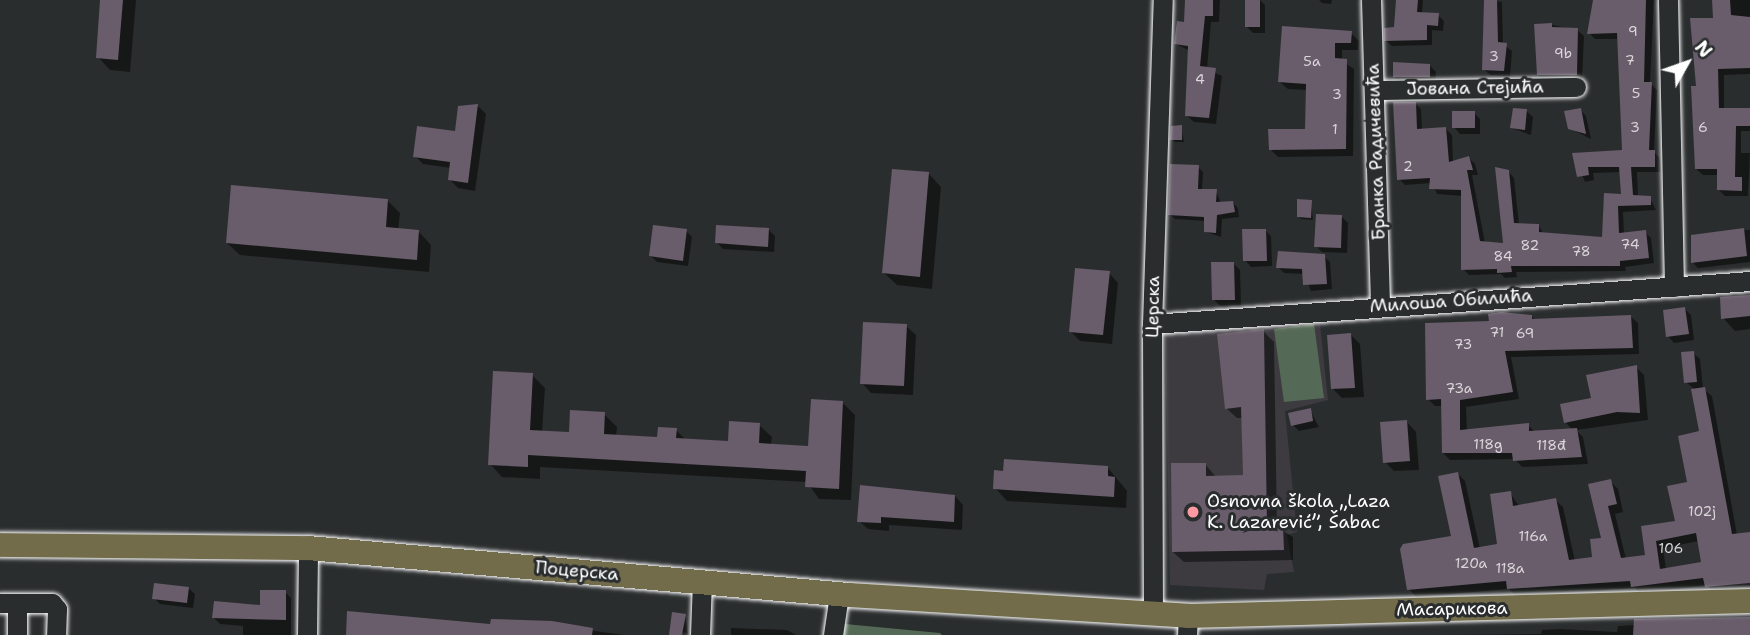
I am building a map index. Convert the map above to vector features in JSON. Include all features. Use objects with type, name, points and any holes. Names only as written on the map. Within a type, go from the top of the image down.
[{"type":"main road","name":"Поцерска","points":[[0,545],[308,548],[839,595],[1153,615]]},
{"type":"main road","name":"Масарикова","points":[[1153,615],[1187,625],[1750,601]]},
{"type":"street","name":"Церска","points":[[1153,615],[1152,324],[1163,0]]},
{"type":"street","name":"Бранка Радичевића","points":[[1371,0],[1380,305]]},
{"type":"street","points":[[1668,0],[1674,287]]},
{"type":"street","name":"Јована Стејића","points":[[1374,90],[1576,86]]},
{"type":"street","name":"Милоша Обилића","points":[[1152,324],[1380,305],[1750,281]]},
{"type":"street","points":[[307,635],[308,548]]},
{"type":"street","points":[[700,635],[702,581]]},
{"type":"street","points":[[833,635],[839,595]]},
{"type":"street","points":[[17,635],[9,603],[52,603],[57,609],[56,635]]},
{"type":"shaded area","points":[[1319,314],[1328,400],[1285,411],[1297,532],[1287,535],[1294,572],[1267,574],[1264,590],[1170,585],[1165,329]]},
{"type":"green space","points":[[1314,324],[1324,398],[1284,402],[1274,329]]},
{"type":"green space","points":[[845,624],[940,633],[942,635],[843,635]]},
{"type":"building","points":[[100,0],[123,0],[118,60],[96,58]]},
{"type":"building","points":[[1185,0],[1213,0],[1213,16],[1205,16],[1200,66],[1216,68],[1209,118],[1185,116],[1188,46],[1174,44],[1177,21],[1184,22]]},
{"type":"building","points":[[1245,0],[1260,0],[1260,27],[1245,27]]},
{"type":"building","points":[[1396,0],[1418,0],[1417,12],[1439,13],[1438,26],[1427,25],[1427,40],[1384,41],[1384,28],[1394,27]]},
{"type":"building","points":[[1484,0],[1497,0],[1498,42],[1507,43],[1504,71],[1482,70]]},
{"type":"building","points":[[1593,0],[1646,0],[1644,82],[1652,82],[1649,150],[1655,150],[1655,167],[1631,167],[1633,195],[1651,196],[1651,205],[1618,206],[1619,233],[1646,230],[1649,258],[1620,261],[1620,266],[1511,266],[1512,272],[1497,273],[1497,269],[1461,270],[1461,190],[1429,189],[1430,178],[1397,180],[1393,102],[1416,102],[1417,129],[1446,127],[1449,162],[1469,156],[1473,170],[1467,170],[1480,241],[1503,243],[1495,167],[1509,170],[1514,223],[1539,224],[1539,232],[1602,237],[1604,193],[1621,194],[1619,167],[1588,167],[1589,175],[1577,177],[1572,153],[1622,150],[1617,33],[1587,34]]},
{"type":"building","points":[[1712,0],[1730,0],[1731,15],[1750,17],[1750,68],[1718,69],[1719,108],[1750,108],[1750,126],[1736,126],[1735,177],[1742,177],[1742,191],[1717,190],[1717,169],[1695,169],[1691,86],[1696,86],[1690,18],[1713,18]]},
{"type":"building","points":[[1552,23],[1552,27],[1578,28],[1577,75],[1537,75],[1534,24]]},
{"type":"building","points":[[1282,26],[1352,31],[1351,43],[1335,43],[1335,58],[1347,59],[1346,149],[1269,150],[1268,129],[1305,129],[1306,84],[1278,82]]},
{"type":"building","points":[[1393,62],[1430,64],[1430,77],[1393,77]]},
{"type":"building","points":[[478,104],[468,183],[448,180],[450,162],[413,157],[417,126],[455,131],[458,106]]},
{"type":"building","points":[[1513,108],[1527,109],[1525,130],[1510,128]]},
{"type":"building","points":[[1581,108],[1586,134],[1568,129],[1564,111]]},
{"type":"building","points":[[1452,111],[1475,111],[1475,128],[1452,128]]},
{"type":"building","points":[[1182,125],[1182,140],[1170,140],[1171,126]]},
{"type":"building","points":[[1170,164],[1199,165],[1198,189],[1217,189],[1216,202],[1233,201],[1235,212],[1217,215],[1216,233],[1204,232],[1204,217],[1168,215]]},
{"type":"building","points":[[892,169],[929,172],[920,277],[882,273]]},
{"type":"building","points":[[231,185],[388,199],[386,227],[419,230],[417,260],[226,243]]},
{"type":"building","points":[[1297,199],[1312,200],[1311,218],[1297,217]]},
{"type":"building","points":[[1316,214],[1342,215],[1341,248],[1314,247]]},
{"type":"building","points":[[653,225],[687,229],[683,261],[649,256]]},
{"type":"building","points":[[716,225],[769,228],[768,247],[715,243]]},
{"type":"building","points":[[1744,228],[1747,256],[1691,263],[1691,235]]},
{"type":"building","points":[[1242,229],[1266,229],[1267,261],[1243,261]]},
{"type":"building","points":[[1278,251],[1325,254],[1327,284],[1303,285],[1302,269],[1276,268]]},
{"type":"building","points":[[1211,262],[1234,262],[1235,300],[1212,300]]},
{"type":"building","points":[[1075,268],[1110,271],[1103,335],[1069,332]]},
{"type":"building","points":[[1750,295],[1750,316],[1721,319],[1720,297]]},
{"type":"building","points":[[1685,307],[1689,334],[1666,337],[1663,310]]},
{"type":"building","points":[[1501,312],[1532,315],[1532,319],[1631,315],[1633,348],[1505,351],[1513,392],[1460,400],[1460,430],[1529,423],[1529,431],[1577,428],[1582,457],[1513,461],[1512,453],[1442,453],[1441,399],[1426,400],[1425,323],[1489,321],[1488,314]]},
{"type":"building","points":[[863,322],[907,324],[904,386],[860,384]]},
{"type":"building","points":[[1264,329],[1267,525],[1283,525],[1284,550],[1172,552],[1171,463],[1206,463],[1206,476],[1243,475],[1241,407],[1225,409],[1217,334]]},
{"type":"building","points":[[1351,333],[1355,388],[1331,389],[1327,335]]},
{"type":"building","points":[[1694,351],[1697,382],[1684,383],[1681,352]]},
{"type":"building","points":[[1637,365],[1640,413],[1617,412],[1564,423],[1560,404],[1591,398],[1586,375]]},
{"type":"building","points":[[493,371],[533,373],[530,430],[569,432],[570,410],[605,412],[604,434],[657,437],[658,427],[677,428],[676,438],[728,441],[729,421],[760,423],[759,443],[808,446],[811,399],[843,401],[839,489],[805,487],[806,471],[528,455],[528,467],[488,465]]},
{"type":"building","points":[[1705,387],[1732,534],[1750,532],[1750,583],[1705,587],[1703,578],[1631,587],[1630,581],[1507,589],[1506,581],[1407,590],[1400,549],[1403,544],[1451,536],[1438,476],[1458,472],[1474,548],[1497,544],[1490,494],[1511,491],[1513,506],[1556,498],[1569,560],[1592,557],[1590,539],[1601,538],[1588,484],[1611,479],[1617,504],[1608,506],[1621,558],[1645,555],[1641,526],[1675,521],[1667,486],[1687,482],[1678,436],[1699,431],[1691,389]],"holes":[[[1696,533],[1701,562],[1660,569],[1656,541]]]},
{"type":"building","points":[[1311,408],[1313,421],[1291,426],[1288,413]]},
{"type":"building","points":[[1407,420],[1410,461],[1383,463],[1380,422]]},
{"type":"building","points":[[1004,459],[1108,466],[1108,476],[1115,477],[1114,497],[993,489],[994,470],[1003,471]]},
{"type":"building","points":[[860,485],[955,495],[954,522],[881,517],[881,523],[857,522]]},
{"type":"building","points":[[154,583],[189,587],[187,603],[152,599]]},
{"type":"building","points":[[260,590],[286,590],[286,620],[212,618],[214,601],[260,605]]},
{"type":"building","points":[[347,611],[490,624],[491,619],[552,621],[593,628],[592,635],[346,635]]},
{"type":"building","points":[[672,612],[686,614],[682,635],[669,635]]},
{"type":"building","points":[[1750,617],[1750,635],[1633,635],[1634,619]]},
{"type":"place","name":"Osnovna škola „Laza K. Lazarević”, Šabac","points":[[1193,512]]}]
